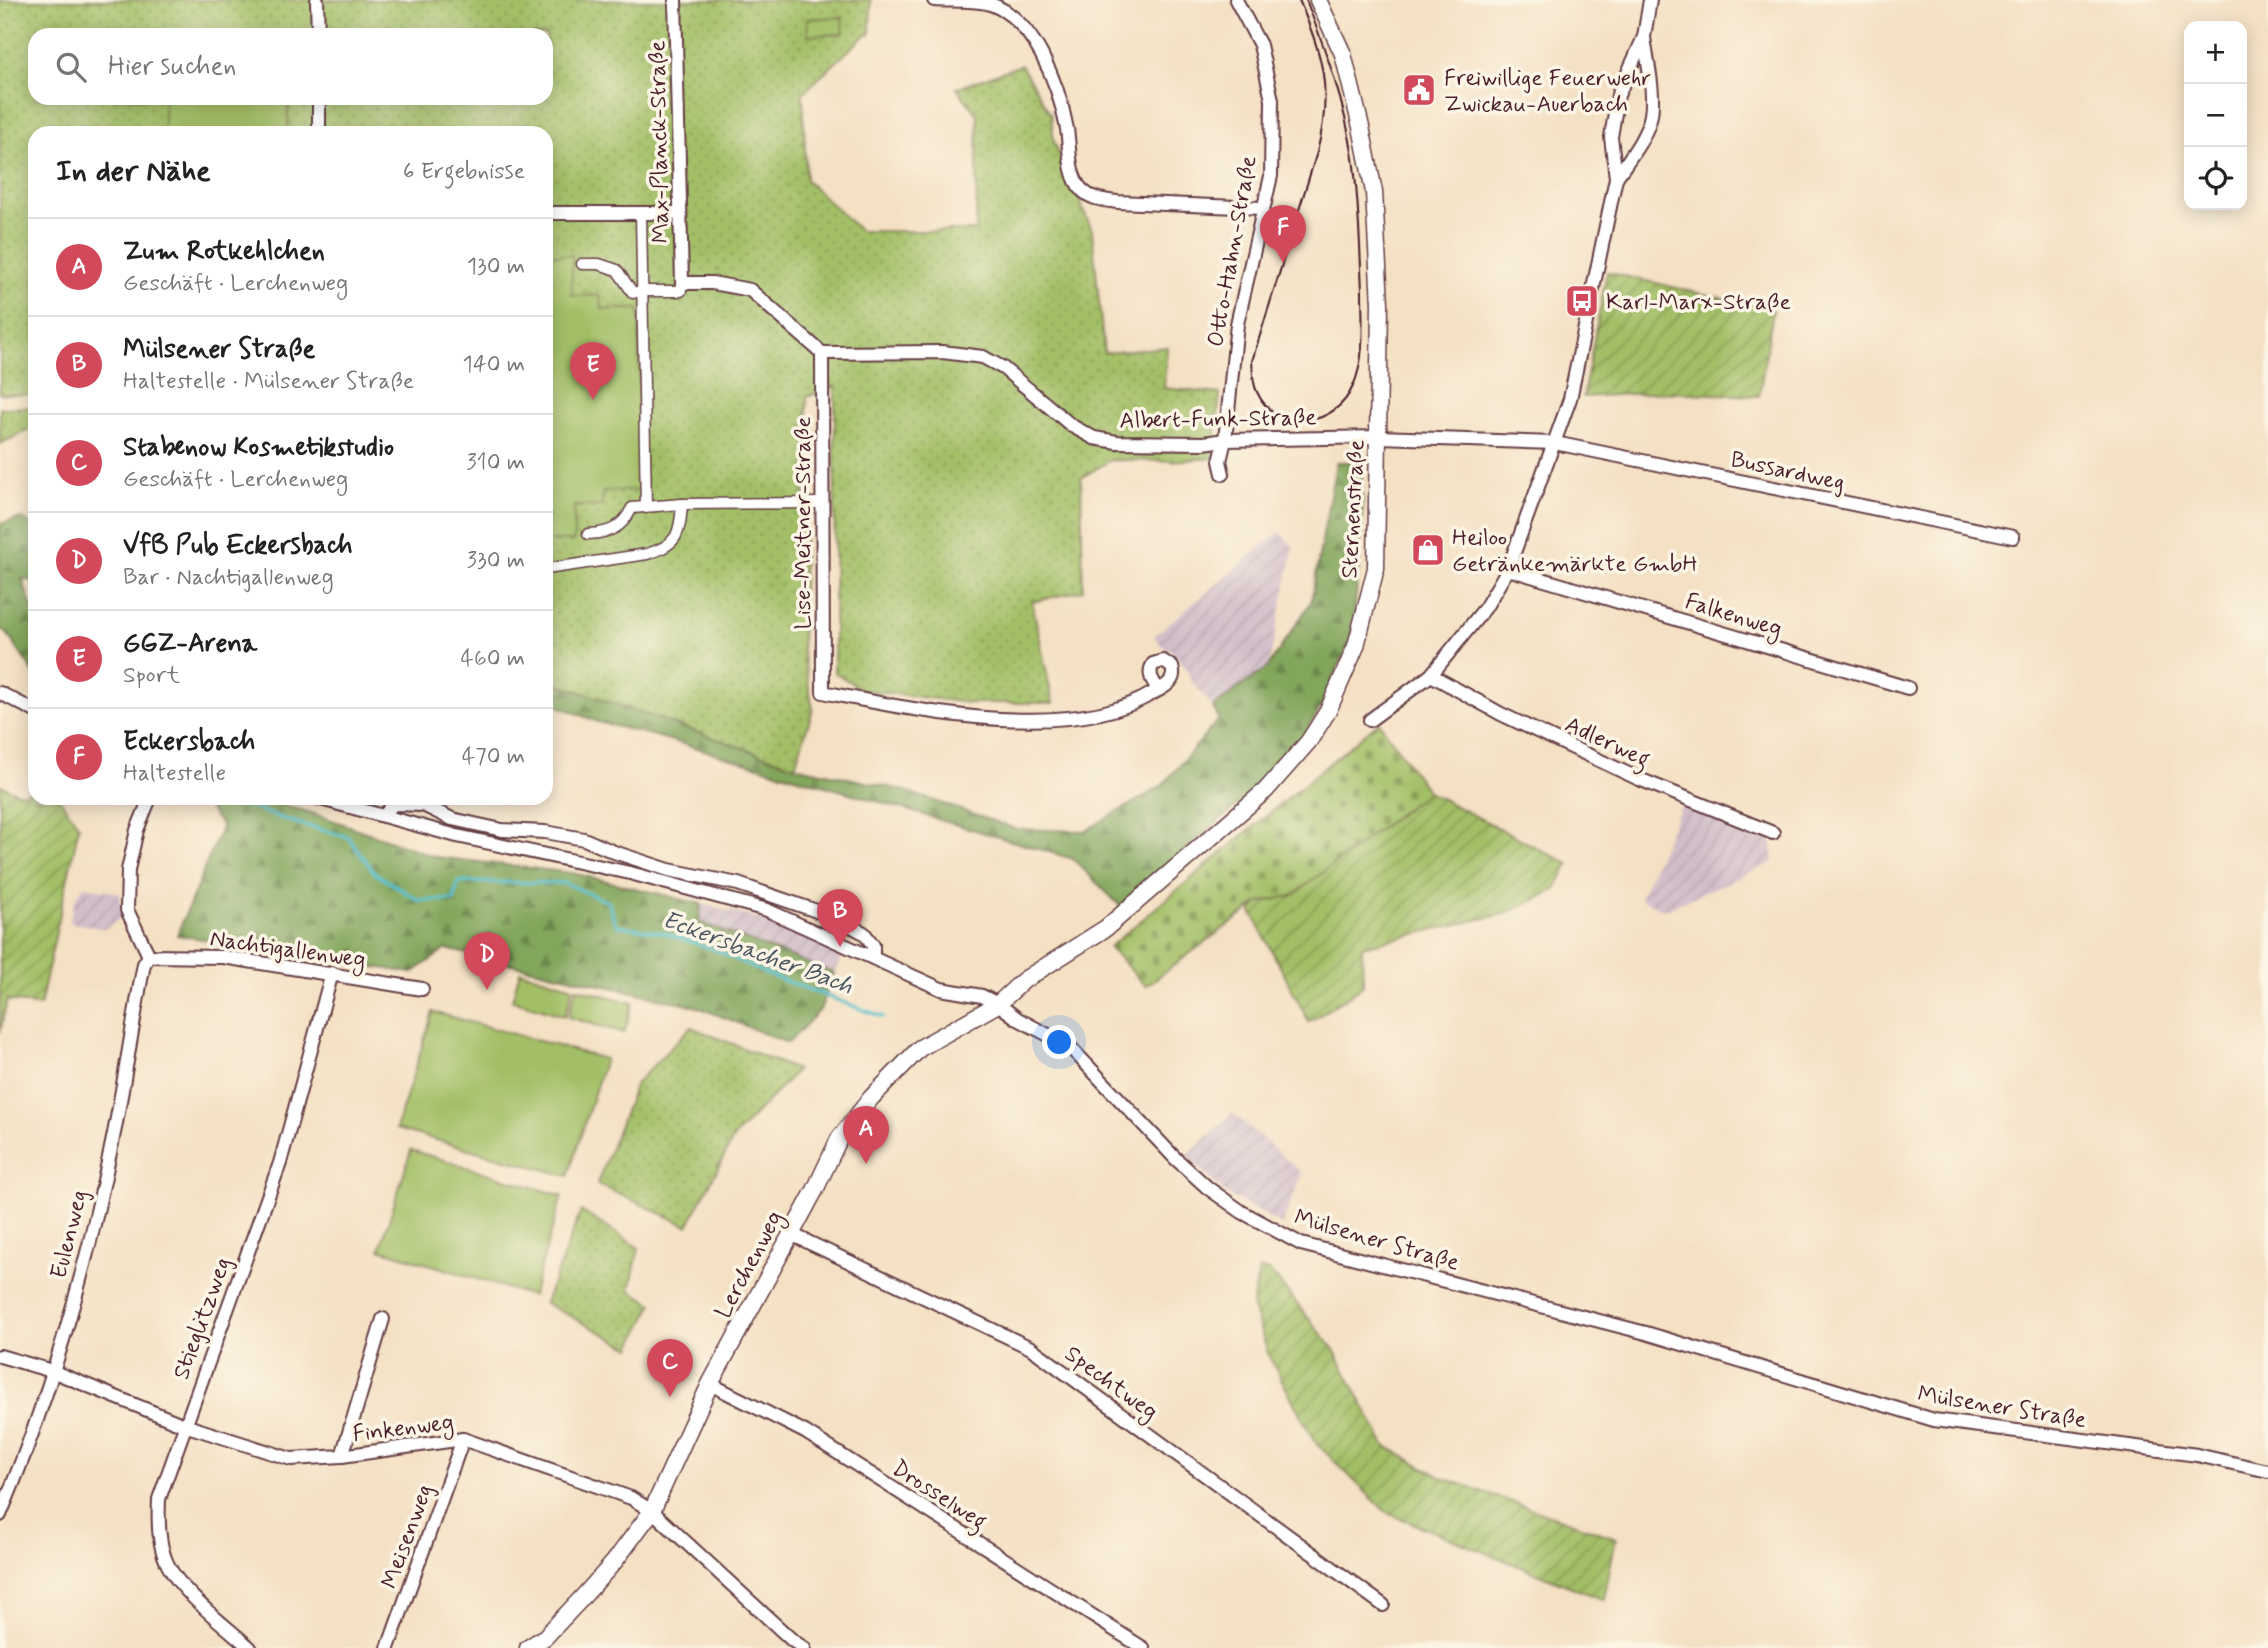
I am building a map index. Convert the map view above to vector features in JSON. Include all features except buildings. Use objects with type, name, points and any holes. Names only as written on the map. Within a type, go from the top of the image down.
[{"type":"street","points":[[317,0],[318,28]]},
{"type":"street","name":"Max-Planck-Straße","points":[[675,0],[682,287]]},
{"type":"street","points":[[933,0],[987,3],[1003,10],[1027,30],[1045,62],[1060,99],[1073,172],[1080,189],[1094,199],[1262,208]]},
{"type":"street","name":"Otto-Hahn-Straße","points":[[1223,474],[1220,461],[1237,324],[1271,177],[1272,100],[1260,45],[1236,0]]},
{"type":"street","name":"Sternenstraße","points":[[998,1004],[1024,980],[1106,928],[1266,790],[1309,741],[1328,711],[1356,646],[1376,568],[1380,304],[1374,192],[1343,54],[1318,0]]},
{"type":"street","points":[[1370,720],[1430,675],[1485,608],[1508,569],[1570,400],[1616,178],[1611,136],[1618,95],[1644,37],[1650,0]]},
{"type":"street","points":[[1616,178],[1651,116],[1651,89],[1644,37]]},
{"type":"street","points":[[319,105],[319,126]]},
{"type":"street","points":[[553,213],[679,213]]},
{"type":"street","points":[[641,213],[646,508]]},
{"type":"street","points":[[582,264],[609,266],[622,275],[633,293],[712,283],[750,290],[822,353]]},
{"type":"street","name":"Albert-Funk-Straße","points":[[822,353],[942,352],[983,357],[1003,368],[1072,426],[1094,438],[1117,442],[1205,443],[1224,439],[1379,437],[1555,443]]},
{"type":"street","name":"Lise-Meitner-Straße","points":[[822,353],[823,692],[924,712],[1026,720],[1082,716],[1115,710],[1159,690]]},
{"type":"street","name":"Bussardweg","points":[[1555,443],[2012,537]]},
{"type":"street","points":[[588,534],[610,532],[621,526],[632,508],[682,504],[822,503]]},
{"type":"street","points":[[553,568],[661,550],[670,544],[679,531],[682,504]]},
{"type":"street","name":"Falkenweg","points":[[1508,569],[1908,688]]},
{"type":"street","name":"Adlerweg","points":[[1430,675],[1501,714],[1639,779],[1773,833]]},
{"type":"street","points":[[0,693],[28,707]]},
{"type":"street","points":[[147,805],[128,870],[127,910],[149,956]]},
{"type":"street","name":"Mülsener Straße","points":[[343,805],[457,836],[630,873],[767,910],[941,989],[982,996],[1069,1046],[1175,1158],[1208,1188],[1242,1212],[1301,1244],[1646,1333],[1934,1420],[2197,1455],[2268,1471]]},
{"type":"street","points":[[384,816],[388,805]]},
{"type":"street","points":[[424,805],[452,818],[502,830],[545,832],[584,839],[668,870],[738,884],[834,917],[864,933],[873,945],[873,957]]},
{"type":"street","name":"Nachtigallenweg","points":[[149,956],[223,957],[422,989]]},
{"type":"street","name":"Eulenweg","points":[[0,1515],[52,1371],[81,1275],[111,1148],[144,964],[149,956]]},
{"type":"street","name":"Stieglitzweg","points":[[250,1648],[187,1590],[167,1563],[158,1527],[159,1499],[281,1163],[332,973]]},
{"type":"street","name":"Lerchenweg","points":[[528,1648],[545,1637],[614,1562],[652,1511],[709,1384],[839,1139],[871,1098],[920,1048],[998,1004]]},
{"type":"street","name":"Spechtweg","points":[[790,1234],[1031,1348],[1383,1605]]},
{"type":"street","points":[[342,1456],[383,1319]]},
{"type":"street","name":"Finkenweg","points":[[0,1356],[52,1371],[184,1425],[291,1459],[342,1456],[463,1439],[631,1498],[652,1511],[794,1646]]},
{"type":"street","name":"Drosselweg","points":[[709,1384],[805,1433],[1143,1648]]},
{"type":"street","name":"Meisenweg","points":[[388,1648],[463,1439]]},
{"type":"shaded area","points":[[1280,532],[1294,548],[1268,667],[1213,707],[1190,679],[1187,668],[1154,636]]},
{"type":"shaded area","points":[[1683,802],[1771,838],[1774,862],[1664,910],[1640,898]]},
{"type":"shaded area","points":[[84,886],[119,893],[124,916],[104,929],[69,922],[75,900]]},
{"type":"shaded area","points":[[701,904],[768,921],[843,953],[834,973],[699,922]]},
{"type":"shaded area","points":[[1233,1113],[1302,1173],[1282,1225],[1224,1192],[1187,1156]]},
{"type":"green space","points":[[0,0],[871,0],[870,35],[865,35],[803,93],[806,180],[860,231],[976,231],[978,116],[957,88],[1021,65],[1051,115],[1054,142],[1092,230],[1104,353],[1167,347],[1164,388],[1220,394],[1213,458],[1170,461],[1111,460],[1081,478],[1083,590],[1032,602],[1053,703],[969,703],[863,690],[834,672],[835,386],[807,397],[802,650],[813,709],[795,766],[553,682],[553,126],[28,126],[28,395],[0,394]]},
{"type":"green space","points":[[842,17],[843,34],[808,35],[807,19]]},
{"type":"green space","points":[[164,105],[288,105],[288,126],[164,126]]},
{"type":"green space","points":[[553,255],[572,255],[572,295],[600,296],[602,309],[639,309],[640,490],[603,491],[602,506],[574,506],[574,541],[553,541]]},
{"type":"green space","points":[[1607,272],[1773,310],[1759,396],[1665,392],[1583,397]]},
{"type":"green space","points":[[28,407],[28,430],[0,444],[0,408]]},
{"type":"green space","points":[[1336,462],[1361,462],[1363,515],[1354,619],[1349,643],[1320,709],[1299,742],[1248,796],[1120,906],[1073,859],[656,736],[598,722],[553,704],[553,682],[795,766],[906,791],[1016,829],[1085,831],[1163,785],[1219,719],[1213,707],[1268,667],[1311,602]]},
{"type":"green space","points":[[21,518],[28,522],[28,580],[22,579],[28,596],[28,665],[6,632],[0,629],[0,524]]},
{"type":"green space","points":[[1379,722],[1428,792],[1292,896],[1258,903],[1146,986],[1109,947]]},
{"type":"green space","points":[[0,785],[21,794],[28,792],[28,805],[64,805],[79,826],[40,1006],[7,1000],[0,1033]]},
{"type":"green space","points":[[1428,792],[1569,864],[1555,890],[1507,913],[1362,946],[1363,986],[1309,1022],[1251,911],[1258,903],[1292,896]]},
{"type":"green space","points":[[206,805],[282,805],[312,813],[436,857],[573,873],[701,904],[699,922],[834,973],[820,1010],[788,1043],[698,1007],[446,949],[412,973],[177,935],[222,826]]},
{"type":"green space","points":[[520,971],[573,987],[565,1016],[512,1000]]},
{"type":"green space","points":[[576,988],[633,1003],[624,1033],[568,1017]]},
{"type":"green space","points":[[433,1012],[605,1059],[568,1176],[396,1129]]},
{"type":"green space","points":[[691,1027],[797,1070],[734,1137],[688,1226],[597,1184],[636,1083]]},
{"type":"green space","points":[[411,1150],[562,1196],[532,1296],[380,1249]]},
{"type":"green space","points":[[581,1211],[639,1248],[630,1290],[653,1304],[631,1348],[545,1303]]},
{"type":"green space","points":[[1259,1270],[1270,1271],[1333,1348],[1385,1446],[1443,1478],[1616,1538],[1604,1600],[1387,1513],[1315,1442],[1269,1356],[1252,1305]]},
{"type":"waterway","name":"Eckersbacher Bach","points":[[244,805],[348,837],[375,873],[418,900],[454,900],[458,882],[565,883],[608,902],[616,925],[665,933],[716,950],[764,973],[883,1017]]},
{"type":"tram line","points":[[1299,0],[1314,39],[1323,74],[1325,92],[1322,130],[1252,361],[1255,388],[1266,406],[1278,415],[1306,421],[1320,418],[1345,400],[1360,364],[1363,327],[1358,208],[1350,138],[1334,78],[1306,0]]},
{"type":"place","name":"Freiwillige Feuerwehr Zwickau-Auerbach","points":[[1419,90]]},
{"type":"place","name":"Eckersbach","points":[[1283,263]]},
{"type":"place","name":"Karl-Marx-Straße","points":[[1582,301]]},
{"type":"place","name":"GGZ-Arena","points":[[593,400]]},
{"type":"place","name":"Heiloo Getränkemärkte GmbH","points":[[1428,550]]},
{"type":"place","name":"Mülsener Straße","points":[[840,947]]},
{"type":"place","name":"VfB Pub Eckersbach","points":[[487,990]]},
{"type":"place","name":"Zum Rotkehlchen","points":[[866,1164]]},
{"type":"place","name":"Stabenow Kosmetikstudio","points":[[670,1397]]}]
